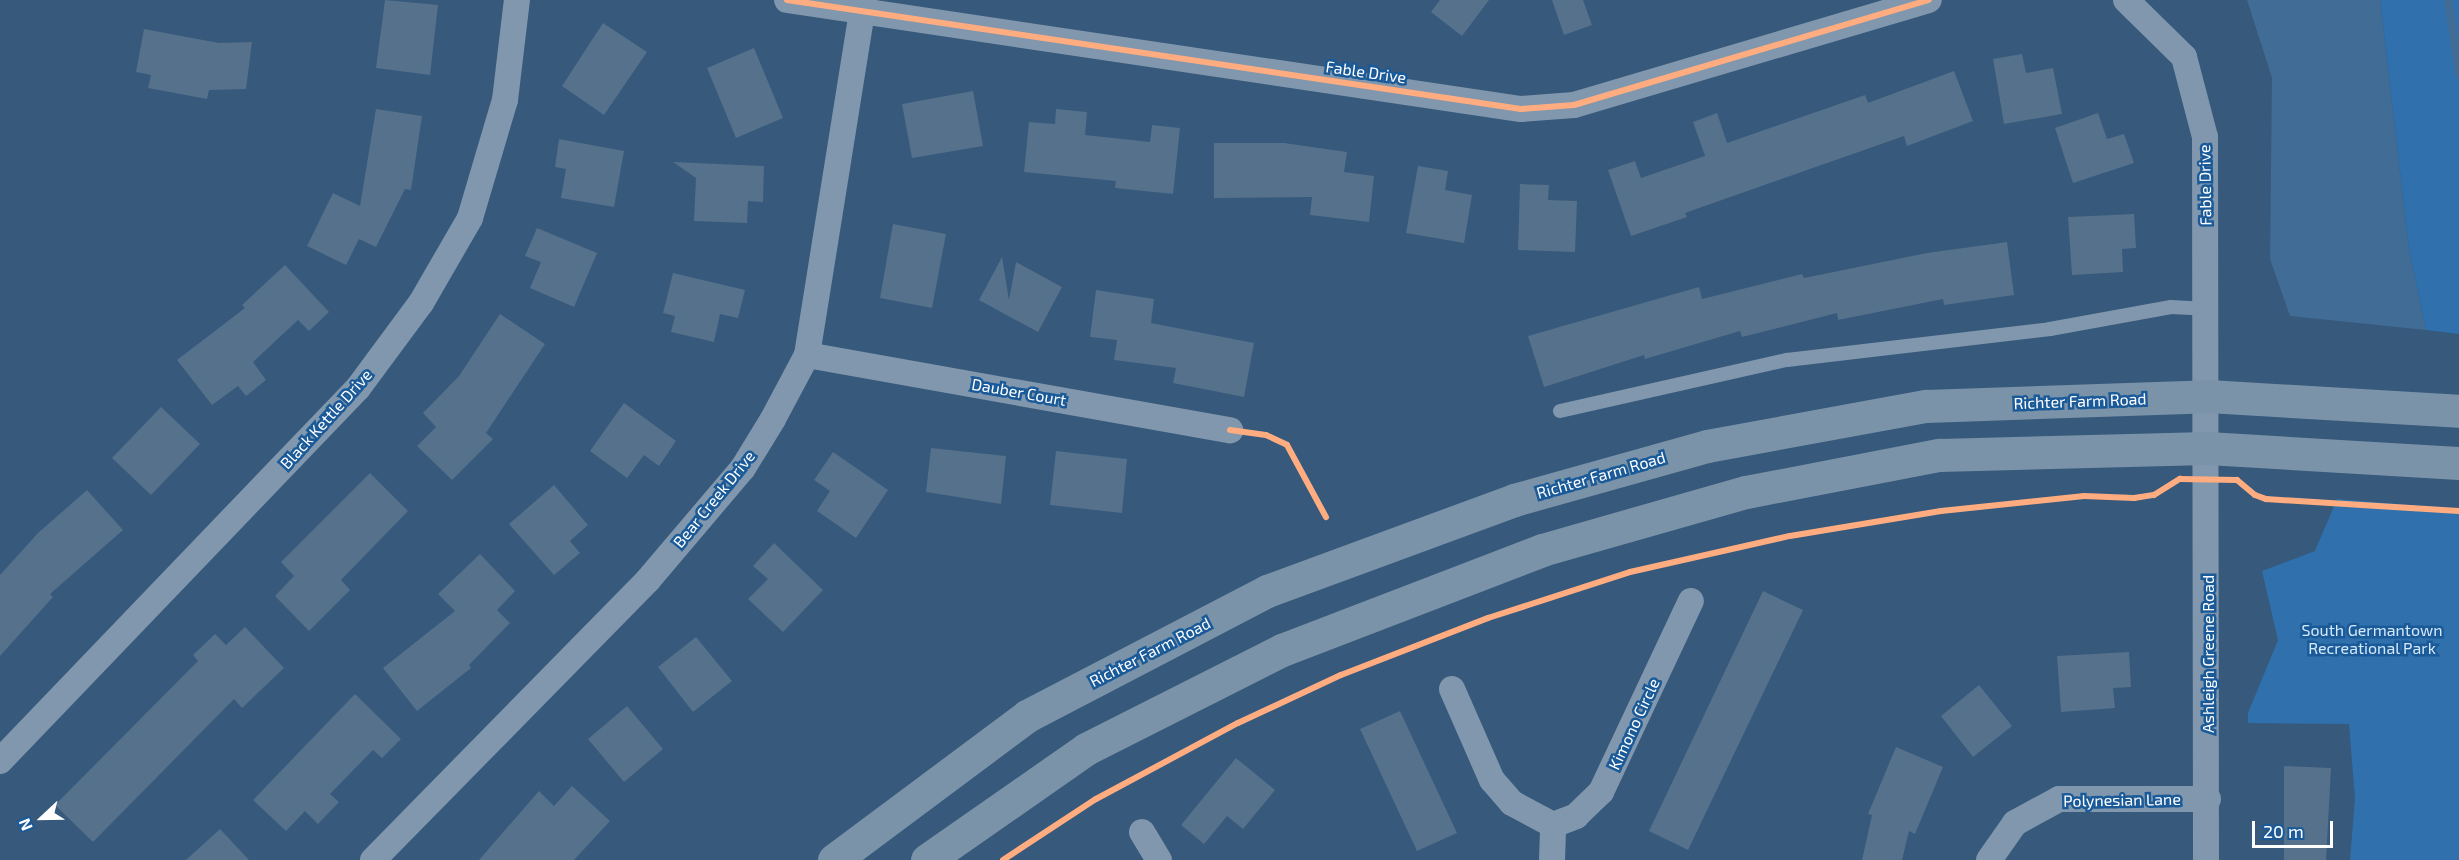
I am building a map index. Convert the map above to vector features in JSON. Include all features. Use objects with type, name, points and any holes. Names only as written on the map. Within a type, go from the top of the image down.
[{"type":"main road","name":"Richter Farm Road","points":[[834,860],[1027,716],[1267,591],[1514,500],[1707,446],[1926,406],[2208,396],[2459,411]]},
{"type":"main road","points":[[927,860],[1086,750],[1282,650],[1542,550],[1746,492],[1939,455],[2207,448],[2459,463]]},
{"type":"street","name":"Black Kettle Drive","points":[[0,761],[358,388],[421,303],[470,218],[505,100],[517,0]]},
{"type":"street","name":"Fable Drive","points":[[787,0],[863,6],[1521,109],[1574,105],[1929,0]]},
{"type":"street","name":"Fable Drive","points":[[2126,0],[2184,57],[2202,126],[2208,396]]},
{"type":"street","name":"Bear Creek Drive","points":[[373,860],[648,580],[743,468],[807,355],[863,6]]},
{"type":"street","name":"Dauber Court","points":[[807,355],[1230,430]]},
{"type":"street","name":"Ashleigh Greene Road","points":[[2206,860],[2208,396]]},
{"type":"street","name":"Kimono Circle","points":[[1553,825],[1576,816],[1601,792],[1691,601]]},
{"type":"street","points":[[1452,689],[1492,780],[1512,802],[1553,825],[1552,860]]},
{"type":"street","name":"Polynesian Lane","points":[[1989,860],[2015,823],[2059,798],[2208,799]]},
{"type":"street","points":[[1142,832],[1159,860]]},
{"type":"lane","points":[[1560,411],[1787,360],[2050,328],[2170,307],[2207,309]]},
{"type":"green space","points":[[2380,0],[2459,0],[2459,334],[2426,330],[2409,250]]},
{"type":"green space","name":"South Germantown Recreational Park","points":[[2337,499],[2459,509],[2459,860],[2350,860],[2355,798],[2349,724],[2248,723],[2248,713],[2278,640],[2262,571],[2315,551]]},
{"type":"shaded area","points":[[2247,0],[2380,0],[2409,250],[2426,330],[2290,316],[2270,259],[2272,78]]},
{"type":"building","points":[[385,0],[438,5],[430,75],[376,68]]},
{"type":"building","points":[[1440,0],[1489,0],[1462,36],[1431,12]]},
{"type":"building","points":[[1552,0],[1583,0],[1592,25],[1564,35]]},
{"type":"building","points":[[603,23],[647,52],[604,115],[562,86]]},
{"type":"building","points":[[144,29],[219,43],[252,42],[246,89],[209,90],[207,99],[148,88],[151,75],[136,72]]},
{"type":"building","points":[[754,48],[783,118],[736,138],[707,68]]},
{"type":"building","points":[[2022,54],[2026,73],[2053,68],[2062,114],[2004,124],[1993,59]]},
{"type":"building","points":[[1954,71],[1973,121],[1907,146],[1904,136],[1685,213],[1687,217],[1631,236],[1608,170],[1635,161],[1641,178],[1705,156],[1693,122],[1717,113],[1727,143],[1865,95],[1868,103]]},
{"type":"building","points":[[973,91],[983,146],[912,158],[902,104]]},
{"type":"building","points":[[376,109],[422,116],[411,190],[405,189],[376,247],[359,239],[346,265],[307,246],[333,193],[360,206]]},
{"type":"building","points":[[1056,109],[1087,112],[1085,135],[1150,142],[1152,125],[1180,128],[1173,194],[1115,188],[1116,181],[1024,172],[1029,122],[1055,124]]},
{"type":"building","points":[[2098,113],[2107,139],[2124,134],[2134,163],[2073,183],[2055,128]]},
{"type":"building","points":[[559,139],[624,151],[614,207],[561,198],[566,169],[555,167]]},
{"type":"building","points":[[1214,143],[1284,143],[1347,152],[1344,172],[1374,176],[1369,222],[1310,215],[1312,197],[1214,198]]},
{"type":"building","points":[[673,162],[764,166],[763,202],[748,201],[747,223],[694,221],[696,178]]},
{"type":"building","points":[[1418,166],[1448,171],[1445,190],[1472,195],[1464,243],[1406,233]]},
{"type":"building","points":[[1520,184],[1549,185],[1548,200],[1577,201],[1575,252],[1518,250]]},
{"type":"building","points":[[2134,214],[2136,248],[2122,249],[2123,272],[2072,275],[2068,217]]},
{"type":"building","points":[[893,224],[946,234],[932,308],[880,298]]},
{"type":"building","points":[[537,228],[597,253],[574,307],[530,288],[541,262],[525,256]]},
{"type":"building","points":[[2007,242],[2014,295],[1944,305],[1943,299],[1838,320],[1837,313],[1742,337],[1740,331],[1645,359],[1644,355],[1544,387],[1528,336],[1699,287],[1702,299],[1802,274],[1804,278],[1927,253]]},
{"type":"building","points":[[1002,257],[1009,300],[1016,262],[1062,287],[1038,332],[979,300]]},
{"type":"building","points":[[285,265],[329,312],[309,331],[298,320],[253,362],[266,380],[246,396],[238,386],[212,405],[177,360],[245,308],[242,305]]},
{"type":"building","points":[[673,273],[745,290],[738,318],[720,314],[714,342],[671,332],[675,316],[663,313]]},
{"type":"building","points":[[1096,290],[1154,299],[1151,323],[1254,343],[1244,397],[1173,383],[1176,368],[1114,360],[1117,340],[1090,337]]},
{"type":"building","points":[[500,314],[545,344],[486,433],[493,439],[452,480],[417,446],[436,427],[423,413],[459,376]]},
{"type":"building","points":[[624,403],[676,441],[659,466],[644,455],[627,478],[590,451]]},
{"type":"building","points":[[161,407],[200,444],[151,495],[112,458]]},
{"type":"building","points":[[931,448],[1006,456],[1001,504],[926,492]]},
{"type":"building","points":[[1056,451],[1127,459],[1122,513],[1050,505]]},
{"type":"building","points":[[833,452],[888,490],[856,538],[817,511],[830,491],[814,480]]},
{"type":"building","points":[[370,473],[408,511],[341,580],[350,590],[309,631],[275,596],[294,576],[281,562]]},
{"type":"building","points":[[554,485],[588,525],[570,541],[580,553],[554,575],[509,524]]},
{"type":"building","points":[[87,490],[123,530],[50,594],[53,597],[0,656],[0,575],[38,533]]},
{"type":"building","points":[[774,543],[823,590],[783,632],[748,599],[768,579],[753,566]]},
{"type":"building","points":[[480,554],[515,591],[497,610],[510,623],[469,665],[471,668],[417,711],[383,668],[455,611],[438,594]]},
{"type":"building","points":[[1763,591],[1803,610],[1688,850],[1649,831]]},
{"type":"building","points":[[245,627],[284,668],[242,708],[234,699],[93,842],[55,805],[198,661],[193,655],[215,634],[226,645]]},
{"type":"building","points":[[696,637],[732,681],[693,712],[658,667]]},
{"type":"building","points":[[2129,652],[2131,687],[2113,688],[2115,708],[2061,712],[2057,656]]},
{"type":"building","points":[[1979,685],[2012,726],[1973,757],[1941,716]]},
{"type":"building","points":[[355,694],[401,739],[382,758],[373,750],[330,794],[339,802],[318,824],[305,811],[286,831],[253,800]]},
{"type":"building","points":[[627,706],[663,749],[624,782],[588,739]]},
{"type":"building","points":[[1400,711],[1457,833],[1417,851],[1360,729]]},
{"type":"building","points":[[1896,747],[1943,767],[1915,834],[1909,831],[1902,860],[1862,860],[1872,815],[1868,814]]},
{"type":"building","points":[[1236,758],[1275,790],[1243,829],[1227,816],[1204,844],[1181,825]]},
{"type":"building","points":[[2284,766],[2331,768],[2326,860],[2284,860]]},
{"type":"building","points":[[572,786],[610,821],[574,860],[479,860],[539,791],[554,806]]},
{"type":"building","points":[[220,829],[249,860],[186,860]]},
{"type":"waterway","points":[[2448,0],[2459,73]]},
{"type":"cycle path","points":[[787,0],[1521,109],[1574,105],[1929,0]]},
{"type":"cycle path","points":[[1230,430],[1266,435],[1287,445],[1326,517]]},
{"type":"cycle path","points":[[1003,860],[1096,799],[1238,723],[1341,675],[1488,618],[1630,572],[1790,536],[1941,511],[2084,496],[2134,498],[2154,495],[2180,479],[2237,480],[2255,495],[2266,499],[2459,511]]}]
